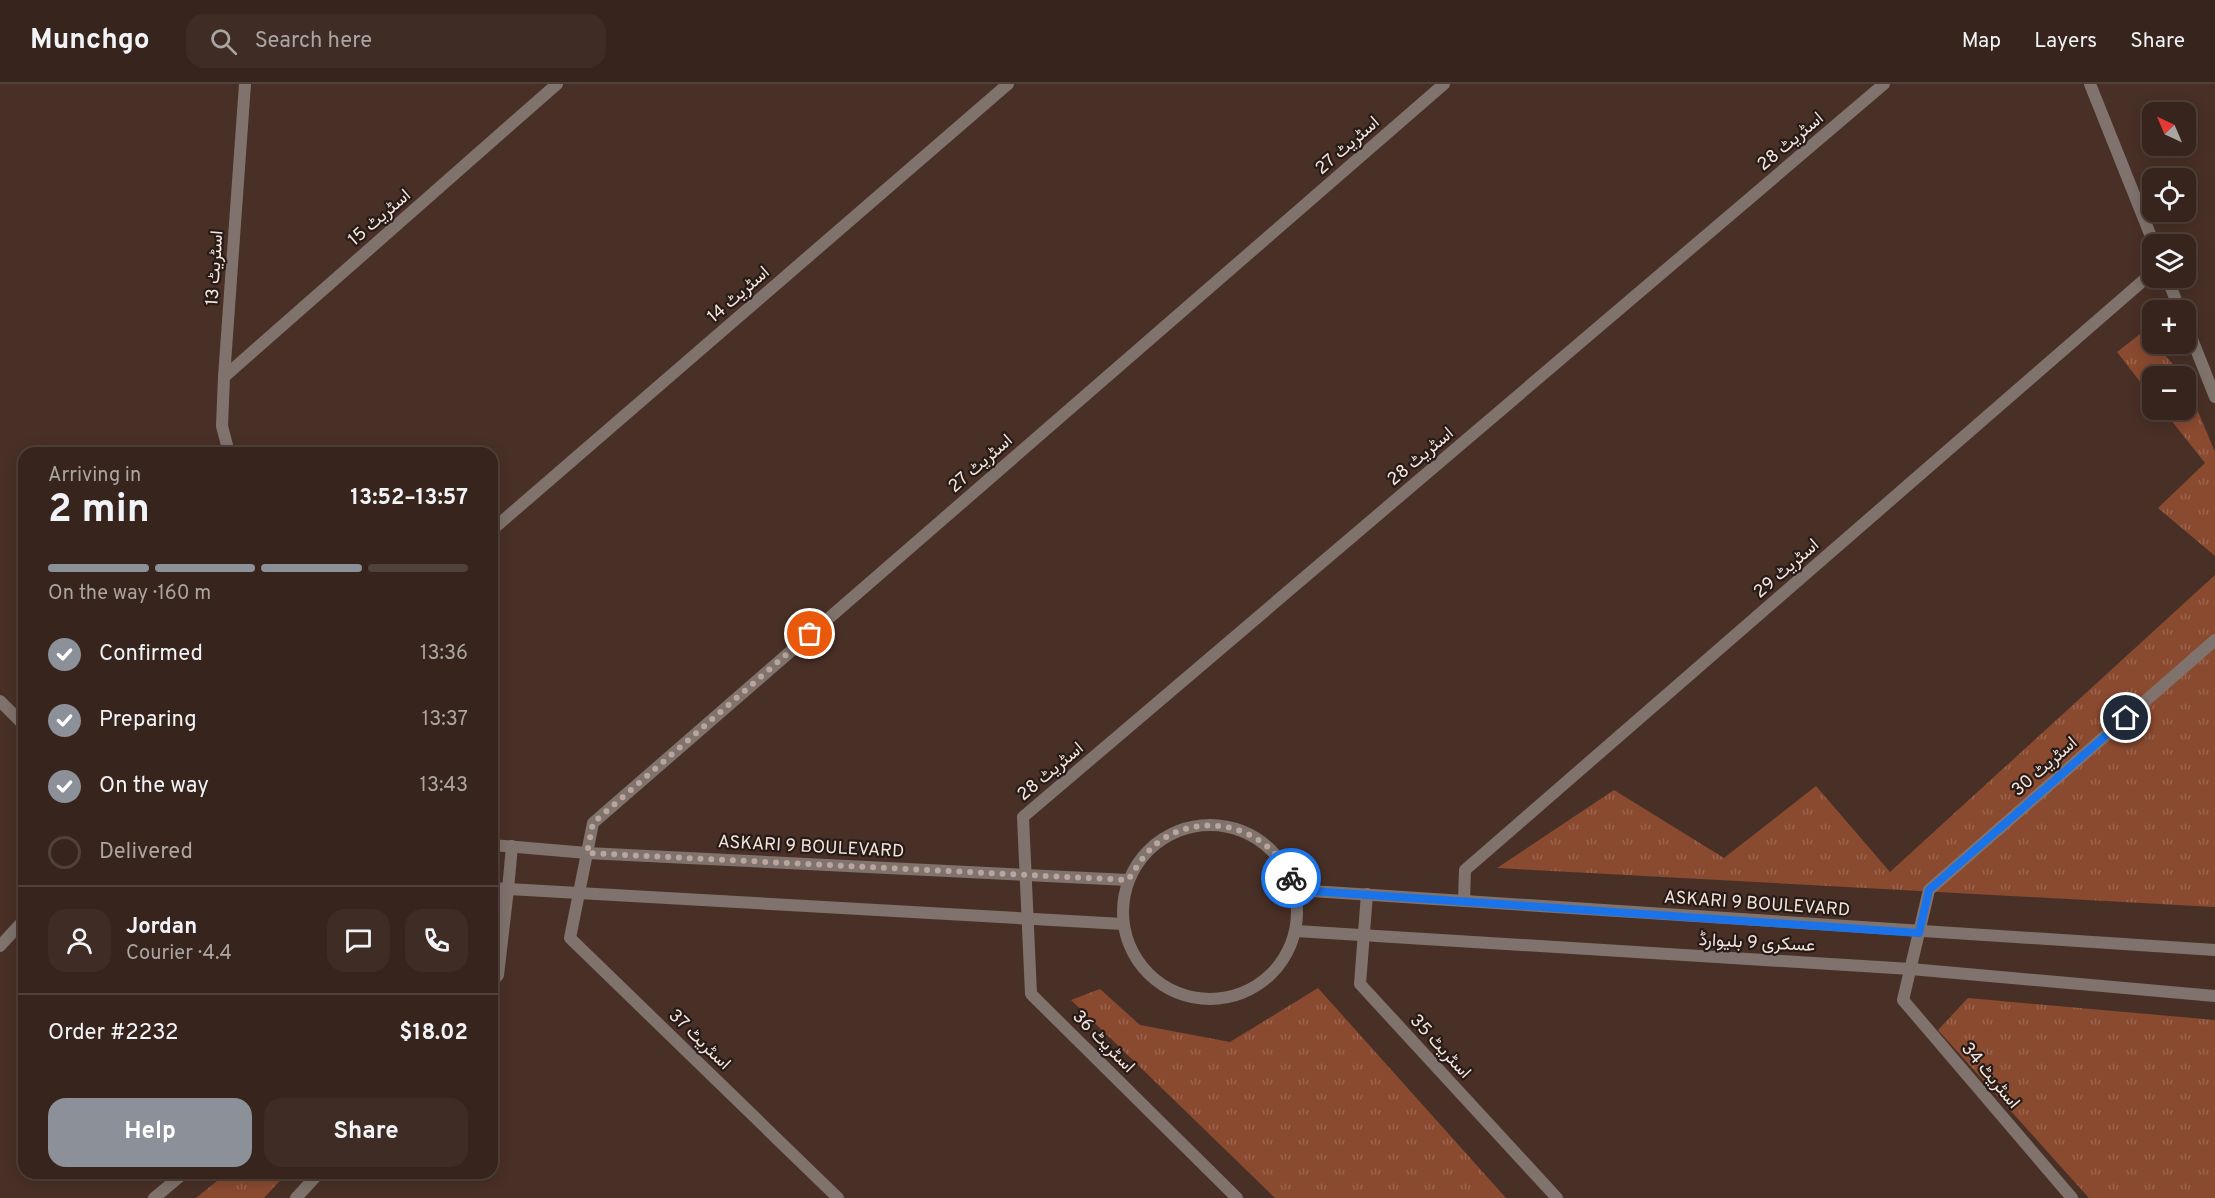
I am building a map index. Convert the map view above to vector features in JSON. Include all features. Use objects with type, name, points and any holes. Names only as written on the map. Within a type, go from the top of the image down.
[{"type":"street","name":"اسٹریٹ 13","points":[[227,447],[222,426],[224,377],[245,84]]},
{"type":"street","name":"اسٹریٹ 14","points":[[498,525],[1008,84]]},
{"type":"street","name":"اسٹریٹ 27","points":[[579,893],[593,823],[1444,84]]},
{"type":"street","name":"اسٹریٹ 28","points":[[1025,874],[1023,817],[1884,84]]},
{"type":"street","points":[[2090,84],[2150,234]]},
{"type":"street","name":"اسٹریٹ 15","points":[[224,377],[551,86]]},
{"type":"street","name":"اسٹریٹ 29","points":[[1464,900],[1466,870],[2142,282]]},
{"type":"street","points":[[2196,350],[2215,398]]},
{"type":"street","name":"اسٹریٹ 30","points":[[1911,969],[1929,890],[2215,640]]},
{"type":"street","points":[[0,701],[18,719]]},
{"type":"street","points":[[1216,825],[1243,830],[1267,844],[1285,865],[1296,890],[1298,911],[1296,931],[1284,959],[1263,982],[1237,996],[1206,1000],[1177,994],[1151,977],[1132,952],[1123,924],[1123,902],[1128,880],[1143,857],[1164,838],[1189,828],[1216,825]]},
{"type":"street","name":"ASKARI 9 BOULEVARD","points":[[498,845],[587,853],[1128,880]]},
{"type":"street","points":[[498,975],[512,846]]},
{"type":"street","name":"اسٹریٹ 36","points":[[1025,874],[1031,994],[1237,1198]]},
{"type":"street","points":[[498,889],[1123,924]]},
{"type":"street","points":[[498,899],[508,890]]},
{"type":"street","name":"ASKARI 9 BOULEVARD","points":[[1296,890],[1919,933],[2215,950]]},
{"type":"street","name":"اسٹریٹ 37","points":[[579,893],[570,938],[838,1198]]},
{"type":"street","name":"اسٹریٹ 35","points":[[1367,894],[1360,984],[1557,1198]]},
{"type":"street","points":[[0,946],[18,926]]},
{"type":"street","name":"عسکری 9 بلیوارڈ","points":[[1296,931],[1911,969],[2215,996]]},
{"type":"street","name":"اسٹریٹ 34","points":[[1911,969],[1903,1000],[2072,1198]]},
{"type":"street","points":[[154,1198],[176,1179]]},
{"type":"street","points":[[296,1198],[313,1179]]},
{"type":"green space","points":[[2142,333],[2142,354],[2164,354],[2174,366],[2142,366],[2142,384],[2117,352]]},
{"type":"green space","points":[[2196,407],[2215,452],[2215,556],[2158,508],[2205,463],[2171,420],[2196,420]]},
{"type":"green space","points":[[2215,575],[2215,907],[1497,868],[1614,790],[1724,858],[1816,786],[1890,872]]},
{"type":"green space","points":[[1318,988],[1506,1198],[1275,1198],[1071,1000],[1100,989],[1140,1025],[1230,1042]]},
{"type":"green space","points":[[1968,998],[2215,1020],[2215,1198],[2089,1198],[1938,1030]]},
{"type":"green space","points":[[220,1179],[281,1179],[264,1198],[196,1198]]},
{"type":"way so far","points":[[810,634],[593,823],[587,853],[1128,880],[1143,857],[1164,838],[1189,828],[1216,825],[1243,830],[1267,844],[1285,865],[1291,878]]},
{"type":"route","points":[[1291,878],[1296,890],[1919,933],[1929,890],[2126,718]]}]
